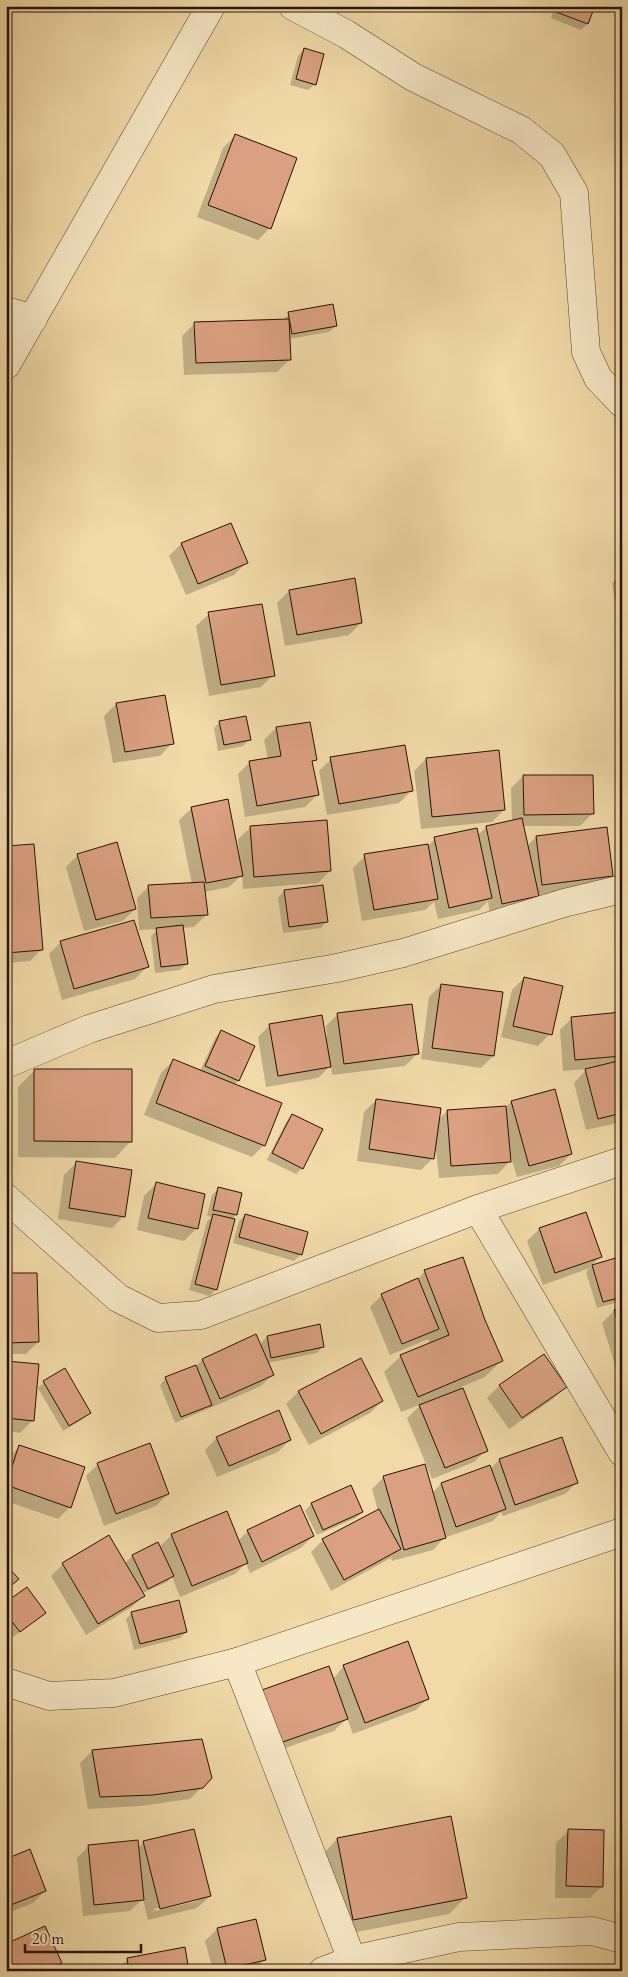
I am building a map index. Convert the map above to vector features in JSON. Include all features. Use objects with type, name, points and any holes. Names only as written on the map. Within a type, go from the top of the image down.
[{"type":"street","points":[[6,365],[211,6]]},
{"type":"street","points":[[293,6],[346,34],[413,77],[521,130],[552,155],[574,193],[586,352],[598,378],[622,403]]},
{"type":"street","points":[[6,311],[32,319]]},
{"type":"street","points":[[6,1064],[89,1029],[214,989],[337,968],[403,953],[564,903],[622,889]]},
{"type":"street","points":[[6,1198],[118,1298],[158,1318],[201,1316],[478,1209],[622,1161]]},
{"type":"street","points":[[478,1209],[622,1452]]},
{"type":"street","points":[[6,1682],[50,1696],[114,1693],[237,1662],[622,1532]]},
{"type":"street","points":[[237,1662],[352,1960]]},
{"type":"street","points":[[323,1971],[352,1960],[459,1937],[592,1931],[622,1939]]},
{"type":"building","points":[[558,6],[595,6],[588,24],[556,12]]},
{"type":"building","points":[[304,48],[324,54],[316,85],[296,79]]},
{"type":"building","points":[[235,134],[297,158],[271,229],[208,205]]},
{"type":"building","points":[[333,304],[337,326],[292,334],[288,312]]},
{"type":"building","points":[[289,319],[291,360],[196,363],[194,322]]},
{"type":"building","points":[[231,523],[248,563],[198,584],[181,543]]},
{"type":"building","points":[[355,578],[362,623],[297,635],[289,590]]},
{"type":"building","points":[[262,604],[275,676],[221,685],[208,612]]},
{"type":"building","points":[[165,695],[174,744],[125,752],[116,703]]},
{"type":"building","points":[[246,716],[251,740],[224,745],[219,721]]},
{"type":"building","points":[[310,722],[317,760],[312,761],[319,795],[257,806],[249,761],[281,756],[276,727]]},
{"type":"building","points":[[405,745],[413,791],[339,804],[330,757]]},
{"type":"building","points":[[499,750],[505,810],[432,817],[426,758]]},
{"type":"building","points":[[523,775],[593,775],[594,814],[524,815]]},
{"type":"building","points":[[228,799],[243,876],[206,883],[191,807]]},
{"type":"building","points":[[522,818],[539,896],[502,904],[486,826]]},
{"type":"building","points":[[327,820],[331,871],[254,877],[250,826]]},
{"type":"building","points":[[607,827],[613,876],[542,885],[536,836]]},
{"type":"building","points":[[477,828],[492,898],[449,908],[434,837]]},
{"type":"building","points":[[117,842],[136,909],[96,920],[77,854]]},
{"type":"building","points":[[34,844],[43,950],[6,953],[6,846]]},
{"type":"building","points":[[428,844],[438,899],[374,910],[364,854]]},
{"type":"building","points":[[204,882],[208,915],[151,918],[148,885]]},
{"type":"building","points":[[323,885],[328,922],[289,927],[284,890]]},
{"type":"building","points":[[134,920],[149,967],[74,989],[60,941]]},
{"type":"building","points":[[183,925],[188,964],[161,967],[156,928]]},
{"type":"building","points":[[524,977],[563,986],[552,1035],[513,1026]]},
{"type":"building","points":[[441,984],[503,992],[494,1056],[432,1048]]},
{"type":"building","points":[[412,1004],[419,1054],[344,1064],[337,1013]]},
{"type":"building","points":[[622,1012],[622,1056],[575,1060],[571,1017]]},
{"type":"building","points":[[322,1015],[331,1067],[278,1076],[269,1024]]},
{"type":"building","points":[[221,1030],[255,1046],[239,1081],[205,1066]]},
{"type":"building","points":[[173,1059],[282,1103],[265,1146],[156,1103]]},
{"type":"building","points":[[622,1060],[622,1113],[598,1119],[585,1069]]},
{"type":"building","points":[[34,1069],[132,1069],[132,1142],[34,1141]]},
{"type":"building","points":[[555,1089],[572,1154],[529,1166],[511,1101]]},
{"type":"building","points":[[376,1099],[441,1108],[434,1159],[369,1149]]},
{"type":"building","points":[[506,1106],[511,1162],[451,1166],[447,1110]]},
{"type":"building","points":[[292,1114],[323,1129],[303,1169],[272,1153]]},
{"type":"building","points":[[76,1161],[132,1170],[125,1217],[69,1208]]},
{"type":"building","points":[[156,1182],[205,1194],[198,1229],[148,1218]]},
{"type":"building","points":[[218,1187],[242,1193],[237,1215],[213,1210]]},
{"type":"building","points":[[586,1212],[602,1257],[555,1273],[539,1228]]},
{"type":"building","points":[[213,1214],[235,1219],[217,1290],[195,1284]]},
{"type":"building","points":[[245,1214],[308,1232],[302,1255],[239,1237]]},
{"type":"building","points":[[463,1257],[485,1320],[503,1361],[418,1397],[400,1355],[449,1335],[424,1270]]},
{"type":"building","points":[[619,1257],[622,1268],[622,1297],[603,1302],[592,1265]]},
{"type":"building","points":[[6,1273],[37,1273],[39,1342],[6,1343]]},
{"type":"building","points":[[418,1278],[439,1329],[402,1344],[381,1294]]},
{"type":"building","points":[[622,1307],[622,1336],[614,1310]]},
{"type":"building","points":[[320,1324],[324,1347],[271,1358],[267,1336]]},
{"type":"building","points":[[256,1334],[274,1375],[220,1399],[202,1359]]},
{"type":"building","points":[[544,1354],[567,1387],[522,1418],[499,1385]]},
{"type":"building","points":[[361,1358],[383,1401],[321,1434],[298,1391]]},
{"type":"building","points":[[6,1361],[39,1364],[34,1421],[6,1418]]},
{"type":"building","points":[[196,1365],[212,1405],[181,1417],[165,1377]]},
{"type":"building","points":[[65,1368],[91,1413],[69,1426],[43,1381]]},
{"type":"building","points":[[463,1388],[488,1451],[445,1468],[419,1405]]},
{"type":"building","points":[[279,1410],[291,1440],[229,1466],[216,1437]]},
{"type":"building","points":[[562,1437],[578,1483],[515,1505],[499,1459]]},
{"type":"building","points":[[150,1443],[169,1494],[116,1514],[97,1463]]},
{"type":"building","points":[[19,1445],[85,1467],[71,1508],[6,1485]]},
{"type":"building","points":[[425,1464],[446,1538],[404,1550],[383,1476]]},
{"type":"building","points":[[490,1465],[506,1509],[456,1527],[441,1483]]},
{"type":"building","points":[[351,1485],[363,1512],[323,1530],[311,1503]]},
{"type":"building","points":[[300,1505],[314,1536],[262,1562],[247,1530]]},
{"type":"building","points":[[379,1509],[401,1549],[344,1580],[322,1539]]},
{"type":"building","points":[[227,1511],[248,1563],[192,1586],[171,1534]]},
{"type":"building","points":[[109,1535],[145,1596],[98,1624],[62,1563]]},
{"type":"building","points":[[158,1542],[174,1576],[148,1589],[132,1555]]},
{"type":"building","points":[[6,1565],[19,1579],[6,1590]]},
{"type":"building","points":[[27,1587],[46,1613],[20,1632],[6,1614],[6,1602]]},
{"type":"building","points":[[179,1600],[187,1632],[140,1644],[131,1612]]},
{"type":"building","points":[[408,1641],[429,1699],[365,1723],[343,1665]]},
{"type":"building","points":[[329,1666],[348,1719],[280,1743],[262,1690]]},
{"type":"building","points":[[202,1739],[212,1778],[203,1788],[153,1795],[100,1797],[92,1750]]},
{"type":"building","points":[[451,1816],[467,1898],[353,1920],[337,1838]]},
{"type":"building","points":[[194,1829],[211,1896],[160,1909],[143,1841]]},
{"type":"building","points":[[568,1829],[604,1830],[603,1887],[566,1886]]},
{"type":"building","points":[[138,1840],[144,1900],[94,1905],[88,1845]]},
{"type":"building","points":[[30,1849],[46,1891],[6,1907],[6,1859]]},
{"type":"building","points":[[256,1919],[266,1960],[227,1969],[217,1928]]},
{"type":"building","points":[[45,1926],[62,1963],[46,1971],[6,1971],[6,1944]]},
{"type":"building","points":[[185,1947],[189,1971],[129,1971],[127,1958]]}]
